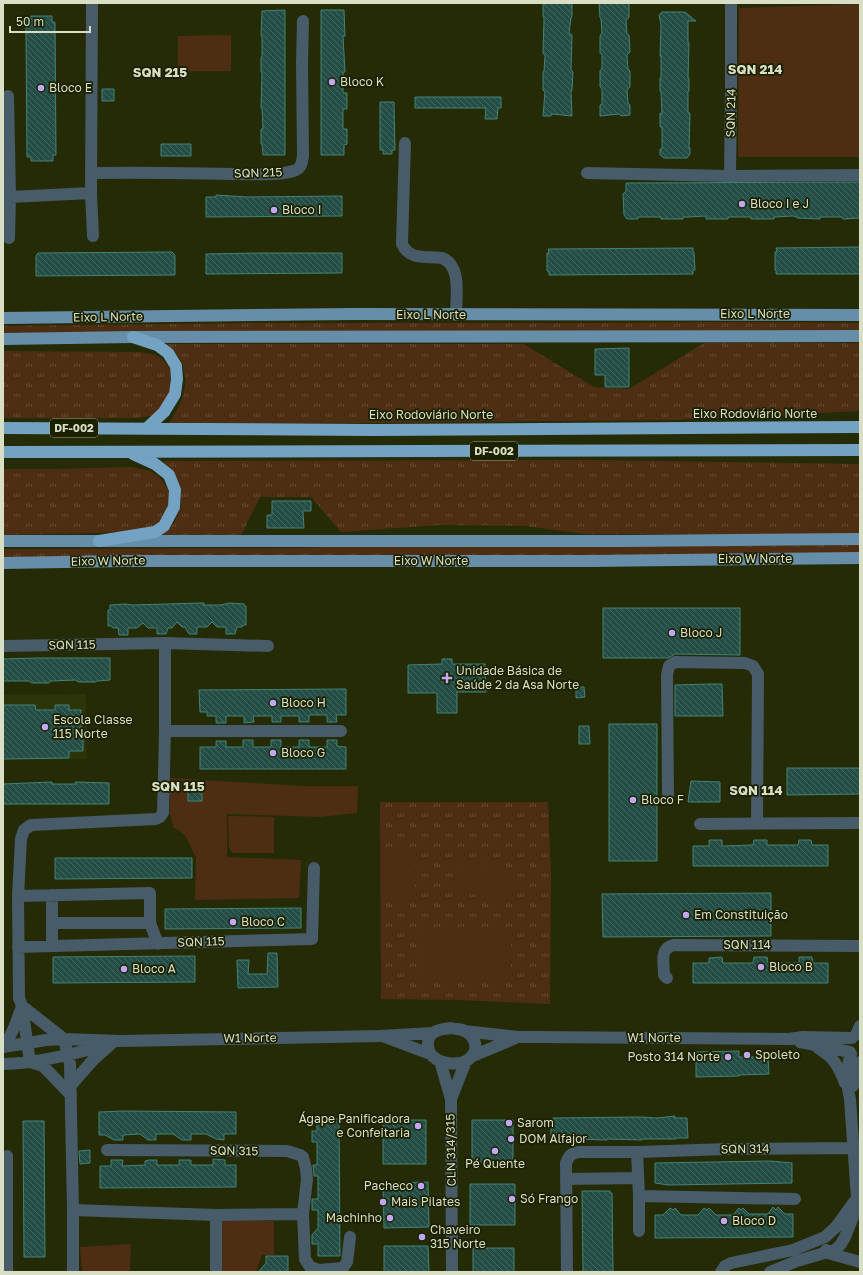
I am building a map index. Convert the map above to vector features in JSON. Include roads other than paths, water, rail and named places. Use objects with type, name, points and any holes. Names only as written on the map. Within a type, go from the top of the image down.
[{"type":"highway","points":[[133,337],[158,345],[168,353],[176,366],[177,379],[175,394],[164,412],[146,429]]},
{"type":"highway","name":"Eixo Rodoviário Norte","points":[[3,428],[389,430],[860,428]]},
{"type":"highway","name":"DF-002","points":[[3,452],[859,450]]},
{"type":"highway","points":[[99,541],[155,532],[164,526],[174,507],[175,490],[169,475],[155,464],[128,452]]},
{"type":"main road","name":"Eixo L Norte","points":[[3,318],[352,314],[860,315]]},
{"type":"main road","name":"Eixo L Norte","points":[[3,339],[133,337],[860,336]]},
{"type":"main road","name":"Eixo W Norte","points":[[3,541],[631,541],[860,539]]},
{"type":"main road","name":"Eixo W Norte","points":[[4,563],[124,561],[590,561],[860,558]]},
{"type":"street","points":[[92,3],[91,193],[93,236]]},
{"type":"street","name":"SQN 214","points":[[730,176],[731,3]]},
{"type":"street","name":"SQN 215","points":[[92,173],[283,173],[294,171],[300,167],[304,155],[302,64],[303,21]]},
{"type":"street","points":[[8,96],[10,197],[9,238]]},
{"type":"street","points":[[405,143],[402,244],[404,249],[413,255],[442,258],[453,266],[456,279],[456,315]]},
{"type":"street","points":[[587,173],[730,176],[860,175]]},
{"type":"street","points":[[10,197],[91,193]]},
{"type":"street","points":[[71,1090],[43,1066],[30,1062],[22,1006],[19,998],[18,896],[21,839],[24,830],[31,825],[156,819],[163,813],[165,643]]},
{"type":"street","name":"SQN 115","points":[[3,646],[165,643],[268,646]]},
{"type":"street","points":[[668,799],[666,675],[669,666],[675,662],[745,663],[753,666],[758,674],[757,824]]},
{"type":"street","points":[[165,731],[341,731]]},
{"type":"street","points":[[700,824],[860,823]]},
{"type":"street","name":"SQN 115","points":[[18,947],[312,940],[314,868]]},
{"type":"street","points":[[18,896],[150,893],[150,923],[158,944]]},
{"type":"street","points":[[52,895],[52,946]]},
{"type":"street","points":[[52,922],[150,923]]},
{"type":"street","name":"SQN 114","points":[[667,978],[664,975],[664,953],[669,946],[674,945],[860,946]]},
{"type":"street","points":[[22,1006],[64,1039],[69,1055],[71,1090],[73,1272]]},
{"type":"street","points":[[3,1047],[10,1037],[22,1006]]},
{"type":"street","points":[[451,1028],[464,1030],[472,1036],[475,1041],[475,1050],[469,1058],[453,1064],[435,1057],[428,1049],[428,1041],[433,1033],[439,1030],[451,1028]]},
{"type":"street","name":"W1 Norte","points":[[464,1030],[518,1037],[789,1039],[857,1033]]},
{"type":"street","name":"W1 Norte","points":[[3,1047],[64,1039],[115,1042],[380,1036],[433,1033]]},
{"type":"street","points":[[828,1253],[835,1250],[841,1244],[853,1217],[857,1198],[847,1069],[855,1057],[849,1047],[857,1033]]},
{"type":"street","name":"W1 Norte","points":[[380,1036],[435,1057]]},
{"type":"street","name":"W1 Norte","points":[[469,1058],[518,1037]]},
{"type":"street","name":"W1 Norte","points":[[789,1039],[855,1057]]},
{"type":"street","points":[[71,1090],[93,1060],[115,1042]]},
{"type":"street","name":"W1 Norte","points":[[3,1064],[30,1062],[69,1055],[115,1042]]},
{"type":"street","points":[[811,1045],[834,1059],[839,1067],[849,1094]]},
{"type":"street","name":"CLN 314/315","points":[[435,1057],[450,1099],[452,1272]]},
{"type":"street","name":"CLN 314/315","points":[[450,1099],[469,1058]]},
{"type":"street","name":"SQN 314","points":[[567,1272],[566,1163],[568,1157],[572,1154],[579,1152],[853,1148]]},
{"type":"street","name":"SQN 315","points":[[108,1150],[294,1153],[303,1157],[306,1169],[307,1179],[303,1214],[305,1259],[310,1267],[319,1270],[343,1268],[347,1262],[350,1237]]},
{"type":"street","points":[[637,1152],[639,1231]]},
{"type":"street","points":[[7,1156],[7,1272]]},
{"type":"street","points":[[566,1179],[638,1178]]},
{"type":"street","points":[[639,1196],[795,1199]]},
{"type":"street","points":[[770,1272],[816,1240],[825,1237],[830,1233],[857,1198]]},
{"type":"street","points":[[73,1210],[216,1215],[303,1214]]},
{"type":"street","points":[[216,1215],[216,1272]]},
{"type":"street","points":[[830,1233],[858,1261]]},
{"type":"street","points":[[816,1240],[828,1253]]},
{"type":"street","points":[[721,1272],[725,1266],[736,1261],[795,1255],[828,1253],[858,1261]]},
{"type":"place","name":"Bloco K","points":[[332,82]]},
{"type":"place","name":"Bloco E","points":[[41,88]]},
{"type":"place","name":"Bloco I e J","points":[[742,204]]},
{"type":"place","name":"Bloco I","points":[[274,210]]},
{"type":"place","name":"Bloco J","points":[[672,633]]},
{"type":"place","name":"Unidade Básica de Saúde 2 da Asa Norte","points":[[447,678]]},
{"type":"place","name":"Bloco H","points":[[273,703]]},
{"type":"place","name":"Escola Classe 115 Norte","points":[[45,727]]},
{"type":"place","name":"Bloco G","points":[[273,753]]},
{"type":"place","name":"Bloco F","points":[[633,800]]},
{"type":"place","name":"Em Constituição","points":[[686,915]]},
{"type":"place","name":"Bloco C","points":[[233,922]]},
{"type":"place","name":"Bloco B","points":[[761,967]]},
{"type":"place","name":"Bloco A","points":[[124,969]]},
{"type":"place","name":"Spoleto","points":[[747,1055]]},
{"type":"place","name":"Posto 314 Norte","points":[[728,1057]]},
{"type":"place","name":"Sarom","points":[[509,1123]]},
{"type":"place","name":"Ágape Panificadora e Confeitaria","points":[[418,1126]]},
{"type":"place","name":"DOM Alfajor","points":[[511,1139]]},
{"type":"place","name":"Pé Quente","points":[[495,1151]]},
{"type":"place","name":"Pacheco","points":[[421,1186]]},
{"type":"place","name":"Só Frango","points":[[512,1199]]},
{"type":"place","name":"Mais Pilates","points":[[383,1202]]},
{"type":"place","name":"Machinho","points":[[390,1218]]},
{"type":"place","name":"Bloco D","points":[[724,1221]]},
{"type":"place","name":"Chaveiro 315 Norte","points":[[422,1237]]},
{"type":"district","name":"SQN 214","points":[[755,69]]},
{"type":"district","name":"SQN 215","points":[[160,72]]},
{"type":"district","name":"SQN 115","points":[[178,786]]},
{"type":"district","name":"SQN 114","points":[[756,790]]}]
